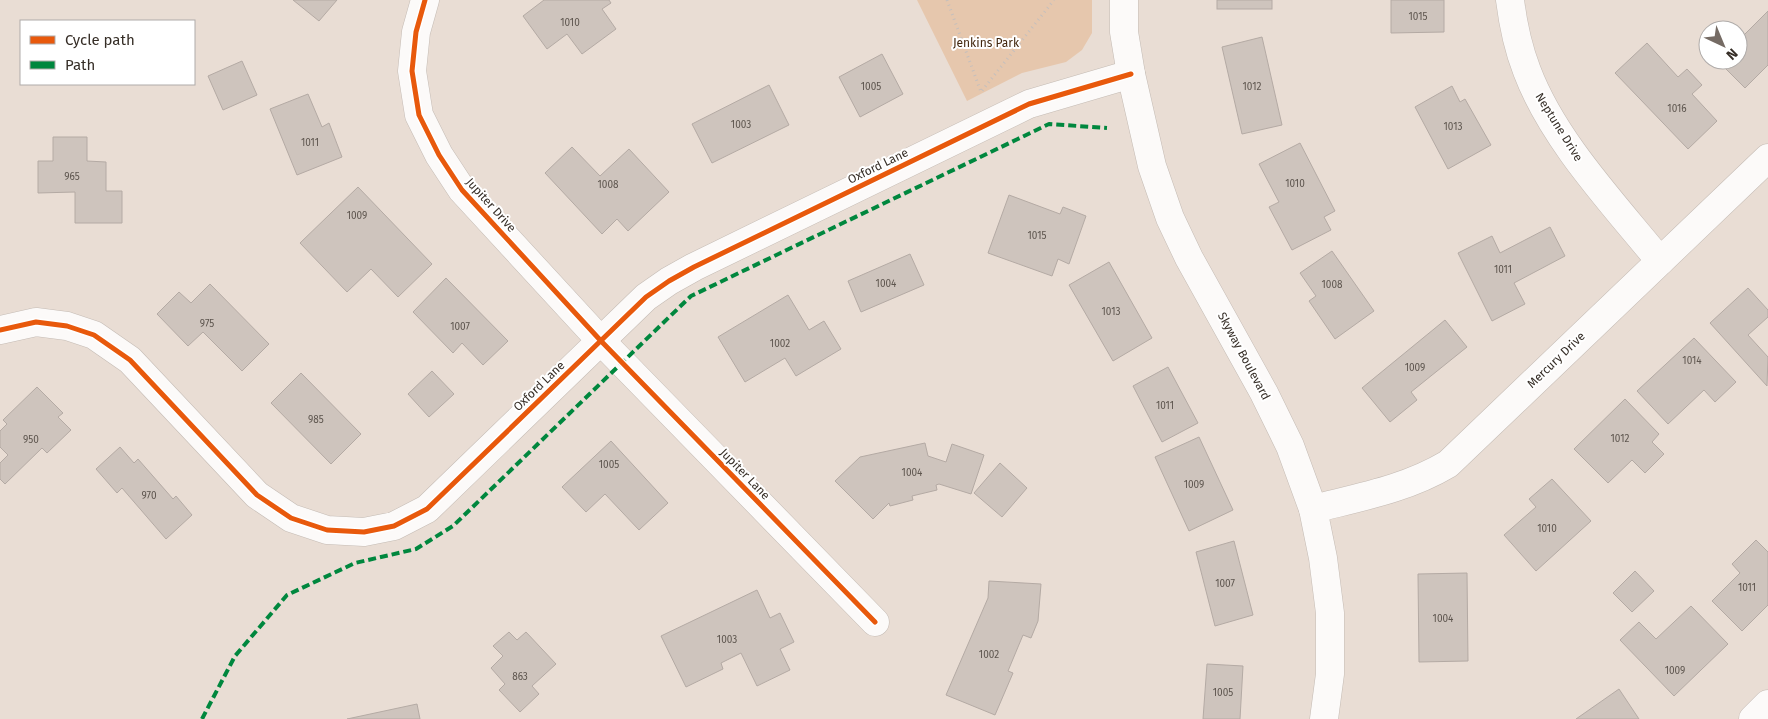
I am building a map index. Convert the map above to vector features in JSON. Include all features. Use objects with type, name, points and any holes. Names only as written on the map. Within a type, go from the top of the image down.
[{"type":"street","name":"Jupiter Drive","points":[[425,0],[416,32],[412,71],[419,115],[439,155],[462,190],[601,340]]},
{"type":"street","name":"Skyway Boulevard","points":[[1124,0],[1124,32],[1131,74],[1152,166],[1170,218],[1189,258],[1264,393],[1290,446],[1313,509],[1323,558],[1330,613],[1330,674],[1324,719]]},
{"type":"street","name":"Neptune Drive","points":[[1510,0],[1514,28],[1527,71],[1543,106],[1571,151],[1660,261]]},
{"type":"street","name":"Oxford Lane","points":[[0,330],[36,322],[67,326],[94,335],[130,360],[257,495],[291,518],[327,530],[364,532],[394,526],[426,508],[646,297],[669,281],[694,267],[1029,104],[1131,74]]},
{"type":"street","name":"Mercury Drive","points":[[1313,509],[1401,486],[1428,476],[1448,464],[1768,158]]},
{"type":"street","name":"Jupiter Lane","points":[[601,340],[875,622]]},
{"type":"street","points":[[1753,719],[1768,704]]},
{"type":"path","points":[[947,0],[982,92],[1054,0]]},
{"type":"green space","name":"Jenkins Park","points":[[917,0],[1092,0],[1092,33],[1082,50],[1066,62],[1022,73],[967,101]]},
{"type":"building","points":[[293,0],[337,0],[319,21]]},
{"type":"building","points":[[544,0],[609,0],[611,3],[602,9],[616,29],[582,54],[567,34],[547,49],[523,16]]},
{"type":"building","points":[[1217,0],[1272,0],[1272,9],[1217,9]]},
{"type":"building","points":[[1391,0],[1444,0],[1444,32],[1391,33]]},
{"type":"building","points":[[1768,11],[1768,65],[1745,88],[1727,70],[1748,70],[1748,31]]},
{"type":"building","points":[[1262,37],[1282,125],[1242,134],[1222,47]]},
{"type":"building","points":[[1647,43],[1678,77],[1687,69],[1702,85],[1692,94],[1717,121],[1688,149],[1615,73]]},
{"type":"building","points":[[882,54],[903,94],[860,117],[839,77]]},
{"type":"building","points":[[242,61],[257,95],[223,110],[208,76]]},
{"type":"building","points":[[769,85],[789,125],[712,163],[692,124]]},
{"type":"building","points":[[1452,86],[1460,102],[1465,99],[1491,145],[1448,169],[1415,107]]},
{"type":"building","points":[[308,94],[322,127],[329,123],[342,157],[297,175],[270,109]]},
{"type":"building","points":[[53,137],[87,137],[87,161],[106,162],[106,191],[122,191],[122,223],[75,223],[75,192],[38,193],[38,161],[53,161]]},
{"type":"building","points":[[1300,143],[1335,211],[1324,217],[1331,230],[1292,250],[1269,207],[1279,202],[1259,164]]},
{"type":"building","points":[[572,147],[600,176],[629,149],[669,192],[628,231],[617,219],[602,234],[545,173]]},
{"type":"building","points":[[358,187],[432,264],[398,297],[371,269],[347,292],[300,243]]},
{"type":"building","points":[[1009,195],[1060,214],[1063,207],[1086,216],[1069,264],[1058,259],[1052,276],[988,253]]},
{"type":"building","points":[[1550,227],[1565,256],[1514,283],[1525,304],[1492,321],[1458,253],[1492,236],[1500,253]]},
{"type":"building","points":[[1332,251],[1374,311],[1335,339],[1309,301],[1316,296],[1300,273]]},
{"type":"building","points":[[910,254],[924,285],[861,312],[848,281]]},
{"type":"building","points":[[1109,262],[1152,338],[1113,361],[1069,285]]},
{"type":"building","points":[[446,278],[508,341],[483,365],[462,343],[453,353],[413,312]]},
{"type":"building","points":[[210,284],[269,344],[242,371],[203,332],[188,346],[157,314],[179,292],[191,303]]},
{"type":"building","points":[[1748,288],[1768,310],[1768,317],[1748,335],[1768,357],[1767,386],[1710,323]]},
{"type":"building","points":[[788,295],[809,330],[824,321],[841,349],[796,376],[785,358],[745,382],[718,337]]},
{"type":"building","points":[[1445,320],[1467,347],[1411,392],[1417,400],[1390,422],[1362,388]]},
{"type":"building","points":[[1694,338],[1736,382],[1715,402],[1704,390],[1668,424],[1637,391]]},
{"type":"building","points":[[1168,367],[1198,423],[1162,442],[1133,386]]},
{"type":"building","points":[[432,371],[454,394],[429,417],[408,394]]},
{"type":"building","points":[[301,373],[361,434],[331,464],[271,403]]},
{"type":"building","points":[[37,387],[63,413],[58,417],[71,430],[47,453],[42,448],[5,484],[0,479],[0,463],[8,455],[0,447],[0,431],[7,424],[3,420]]},
{"type":"building","points":[[1625,399],[1659,434],[1652,442],[1664,454],[1645,473],[1632,460],[1608,483],[1574,449]]},
{"type":"building","points":[[1199,437],[1233,510],[1189,531],[1155,457]]},
{"type":"building","points":[[611,441],[668,503],[639,530],[605,494],[586,512],[562,487]]},
{"type":"building","points":[[925,443],[928,456],[946,462],[952,444],[984,455],[971,494],[939,484],[936,485],[937,490],[912,496],[913,500],[890,506],[889,503],[873,519],[835,481],[860,457]]},
{"type":"building","points":[[120,447],[134,463],[138,459],[173,499],[176,496],[192,515],[166,539],[122,488],[117,493],[96,469]]},
{"type":"building","points":[[1000,463],[1027,488],[1002,517],[974,493]]},
{"type":"building","points":[[1552,479],[1591,521],[1536,571],[1504,535],[1536,507],[1529,499]]},
{"type":"building","points":[[1756,540],[1768,552],[1768,605],[1742,631],[1712,601],[1740,573],[1732,564]]},
{"type":"building","points":[[1234,541],[1253,615],[1215,626],[1196,552]]},
{"type":"building","points":[[1635,571],[1654,591],[1632,612],[1613,593]]},
{"type":"building","points":[[1467,573],[1468,661],[1419,662],[1418,574]]},
{"type":"building","points":[[989,581],[1041,584],[1038,621],[1031,638],[1023,635],[1008,671],[1013,673],[995,715],[946,695],[988,598]]},
{"type":"building","points":[[757,590],[770,618],[780,613],[794,642],[780,649],[790,670],[757,686],[741,653],[721,663],[723,669],[686,687],[661,636]]},
{"type":"building","points":[[1691,606],[1728,644],[1674,696],[1620,640],[1639,622],[1656,639]]},
{"type":"building","points":[[509,632],[517,640],[526,632],[556,664],[532,686],[539,694],[520,712],[499,690],[505,684],[491,668],[503,656],[493,646]]},
{"type":"building","points":[[1207,664],[1243,666],[1240,719],[1203,719]]},
{"type":"building","points":[[1619,689],[1639,719],[1576,719]]},
{"type":"building","points":[[417,704],[420,719],[347,719]]},
{"type":"marked path","points":[[202,719],[235,656],[287,595],[355,563],[416,549],[453,526],[691,296],[1049,124],[1107,128]]},
{"type":"cycle path","points":[[425,0],[416,32],[412,71],[419,115],[439,155],[462,190],[601,341],[875,622]]},
{"type":"cycle path","points":[[0,330],[36,322],[67,326],[94,335],[130,360],[257,495],[291,518],[327,530],[364,532],[394,526],[427,509],[646,297],[669,281],[694,267],[1029,104],[1131,74]]}]
